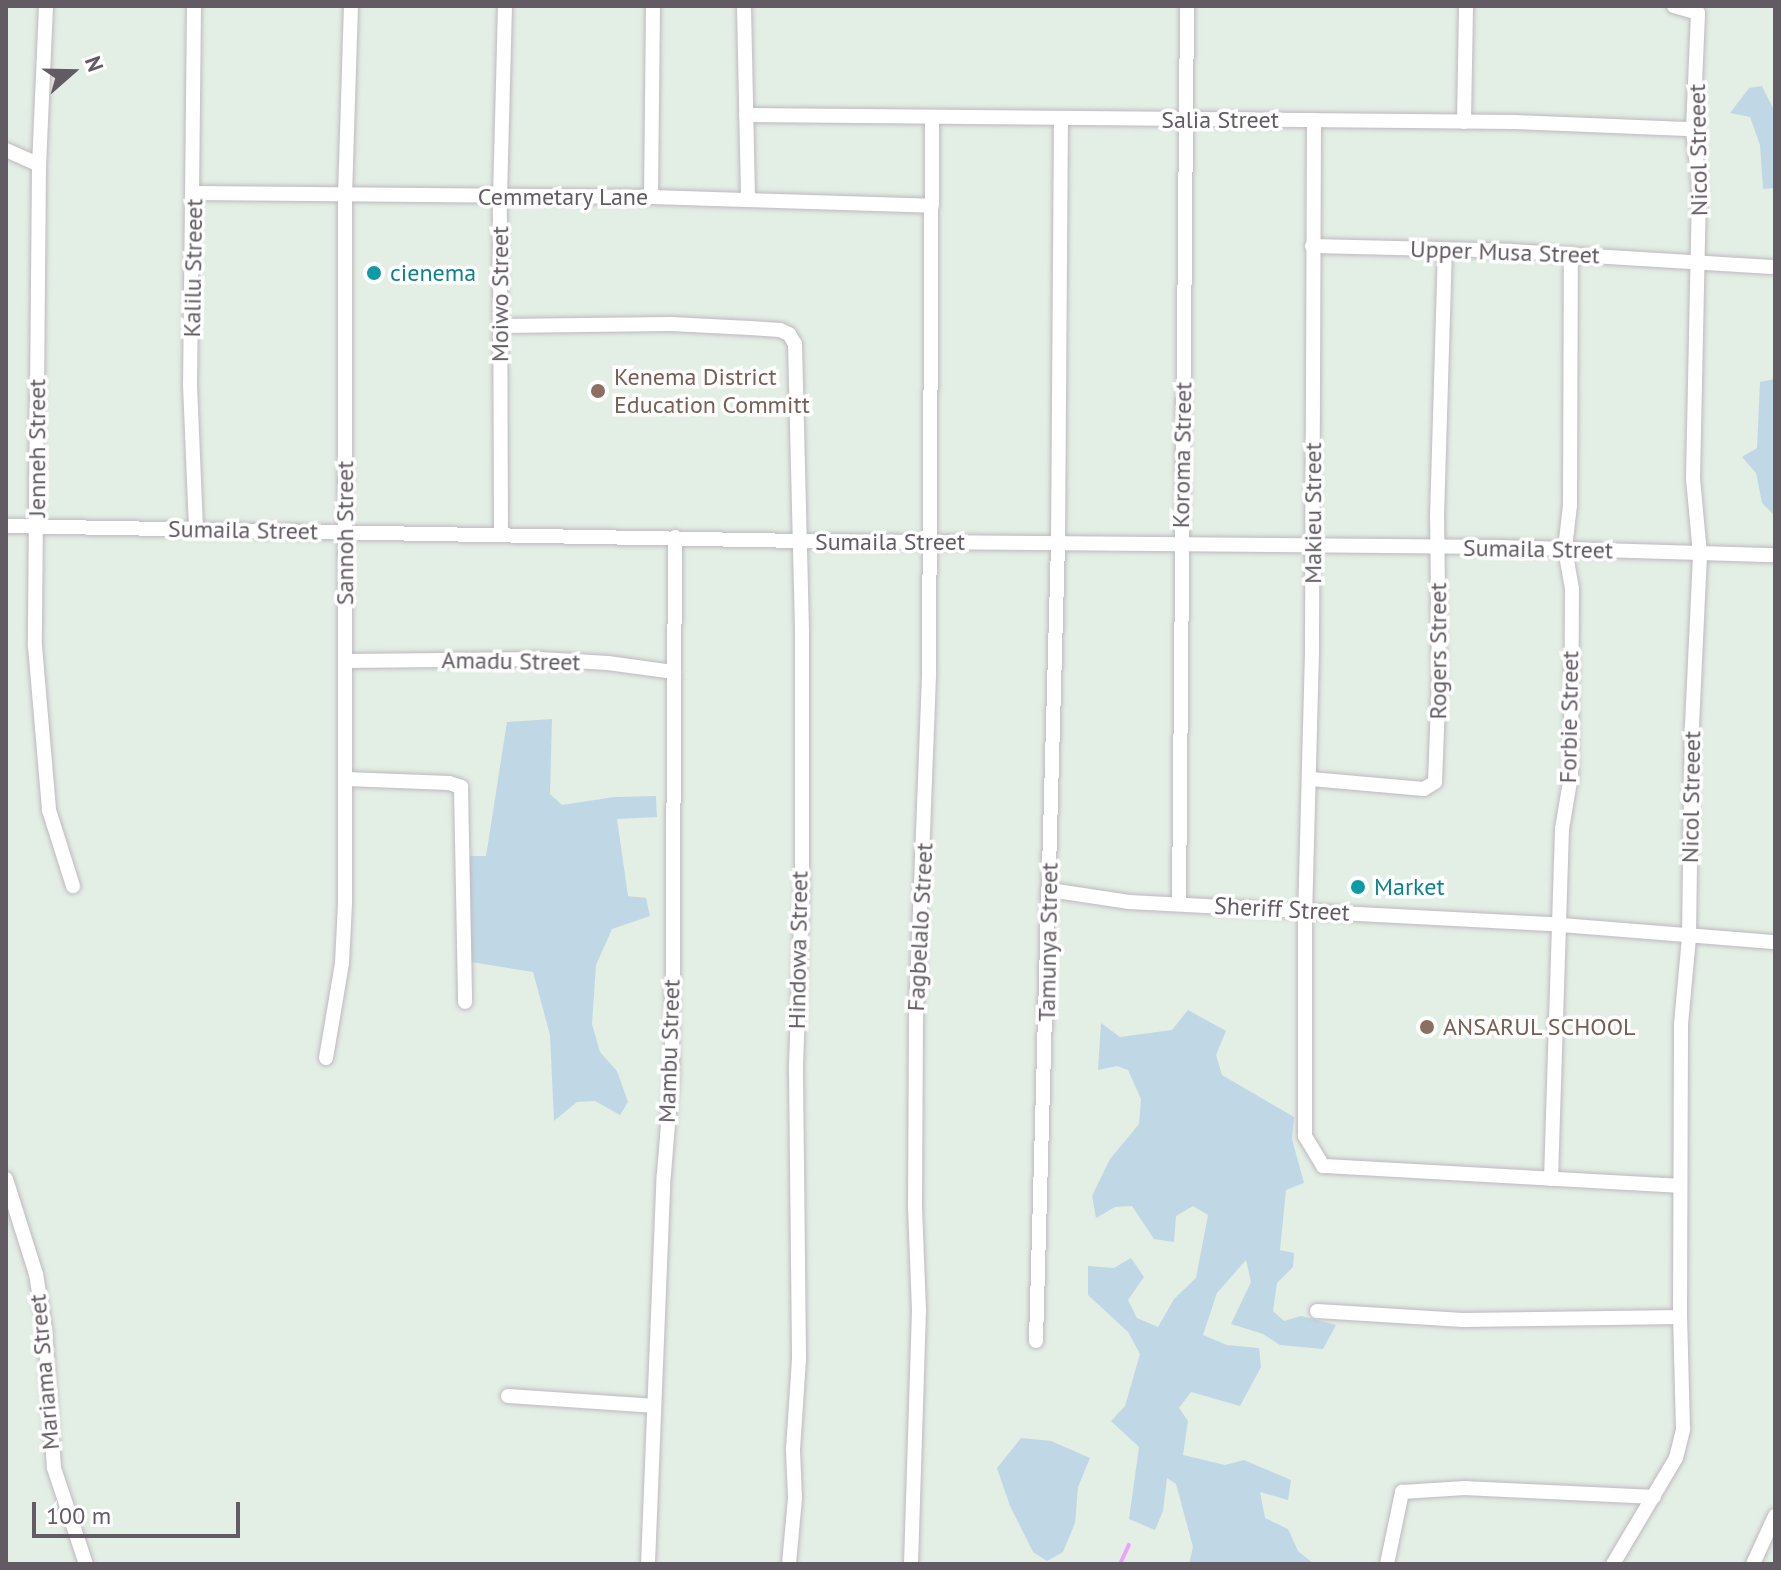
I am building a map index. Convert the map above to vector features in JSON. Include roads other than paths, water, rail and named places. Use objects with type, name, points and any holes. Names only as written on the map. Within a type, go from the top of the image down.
[{"type":"street","name":"Jenneh Street","points":[[46,6],[39,165],[35,646],[49,810],[73,886]]},
{"type":"street","name":"Kalilu Streeet","points":[[194,6],[195,193],[190,385],[196,531]]},
{"type":"street","name":"Sannoh Street","points":[[326,1058],[342,963],[347,661],[344,531],[345,196],[351,6]]},
{"type":"street","name":"Moiwo Street","points":[[501,534],[500,197],[505,6]]},
{"type":"street","points":[[651,197],[653,6]]},
{"type":"street","points":[[744,6],[748,200]]},
{"type":"street","name":"Koroma Street","points":[[1179,904],[1187,6]]},
{"type":"street","points":[[1464,122],[1466,6]]},
{"type":"street","name":"Nicol Streeet","points":[[1613,1564],[1676,1458],[1683,1429],[1679,1186],[1681,1024],[1689,937],[1692,725],[1700,554],[1693,478],[1699,186],[1693,129],[1698,13],[1674,6]]},
{"type":"street","name":"Salia Street","points":[[746,115],[1186,122],[1464,122],[1693,129]]},
{"type":"street","name":"Fagbelalo Street","points":[[911,1564],[919,1311],[914,1074],[928,745],[932,117]]},
{"type":"street","name":"Tamunya Street","points":[[1036,1341],[1058,544],[1061,118]]},
{"type":"street","name":"Makieu Street","points":[[1314,120],[1311,779],[1305,911],[1305,1136],[1316,1159],[1323,1166],[1679,1186]]},
{"type":"street","points":[[6,150],[39,165]]},
{"type":"street","name":"Cemmetary Lane","points":[[195,193],[651,197],[932,206]]},
{"type":"street","name":"Upper Musa Street","points":[[1312,246],[1571,254],[1772,267]]},
{"type":"street","name":"Rogers Street","points":[[1311,779],[1424,789],[1435,782],[1439,676],[1437,547],[1445,250]]},
{"type":"street","name":"Forbie Street","points":[[1551,1179],[1562,925],[1562,829],[1571,776],[1572,589],[1565,549],[1570,505],[1571,254]]},
{"type":"street","name":"Hindowa Street","points":[[500,326],[671,324],[780,330],[789,334],[796,357],[802,894],[795,1196],[799,1359],[793,1450],[795,1498],[789,1564]]},
{"type":"street","name":"Sumaila Street","points":[[6,526],[799,541],[1565,549],[1775,555]]},
{"type":"street","name":"Mambu Street","points":[[648,1564],[653,1406],[672,1074],[675,537]]},
{"type":"street","name":"Amadu Street","points":[[347,661],[540,659],[608,663],[674,672]]},
{"type":"street","points":[[346,779],[449,783],[461,787],[465,1002]]},
{"type":"street","name":"Sheriff Street","points":[[1050,890],[1129,902],[1562,925],[1775,942]]},
{"type":"street","name":"Mariama Street","points":[[6,1179],[36,1274],[45,1329],[54,1468],[86,1564]]},
{"type":"street","points":[[1317,1311],[1476,1320],[1680,1317]]},
{"type":"street","points":[[508,1396],[653,1406]]},
{"type":"street","points":[[1387,1564],[1402,1492],[1465,1488],[1654,1497]]},
{"type":"street","points":[[1753,1564],[1775,1516]]},
{"type":"waterway","points":[[1120,1564],[1129,1545]]},
{"type":"place","name":"cienema","points":[[374,273]]},
{"type":"place","name":"Kenema District Education Committ","points":[[598,391]]},
{"type":"place","name":"Market","points":[[1358,887]]},
{"type":"place","name":"ANSARUL SCHOOL","points":[[1427,1027]]}]
